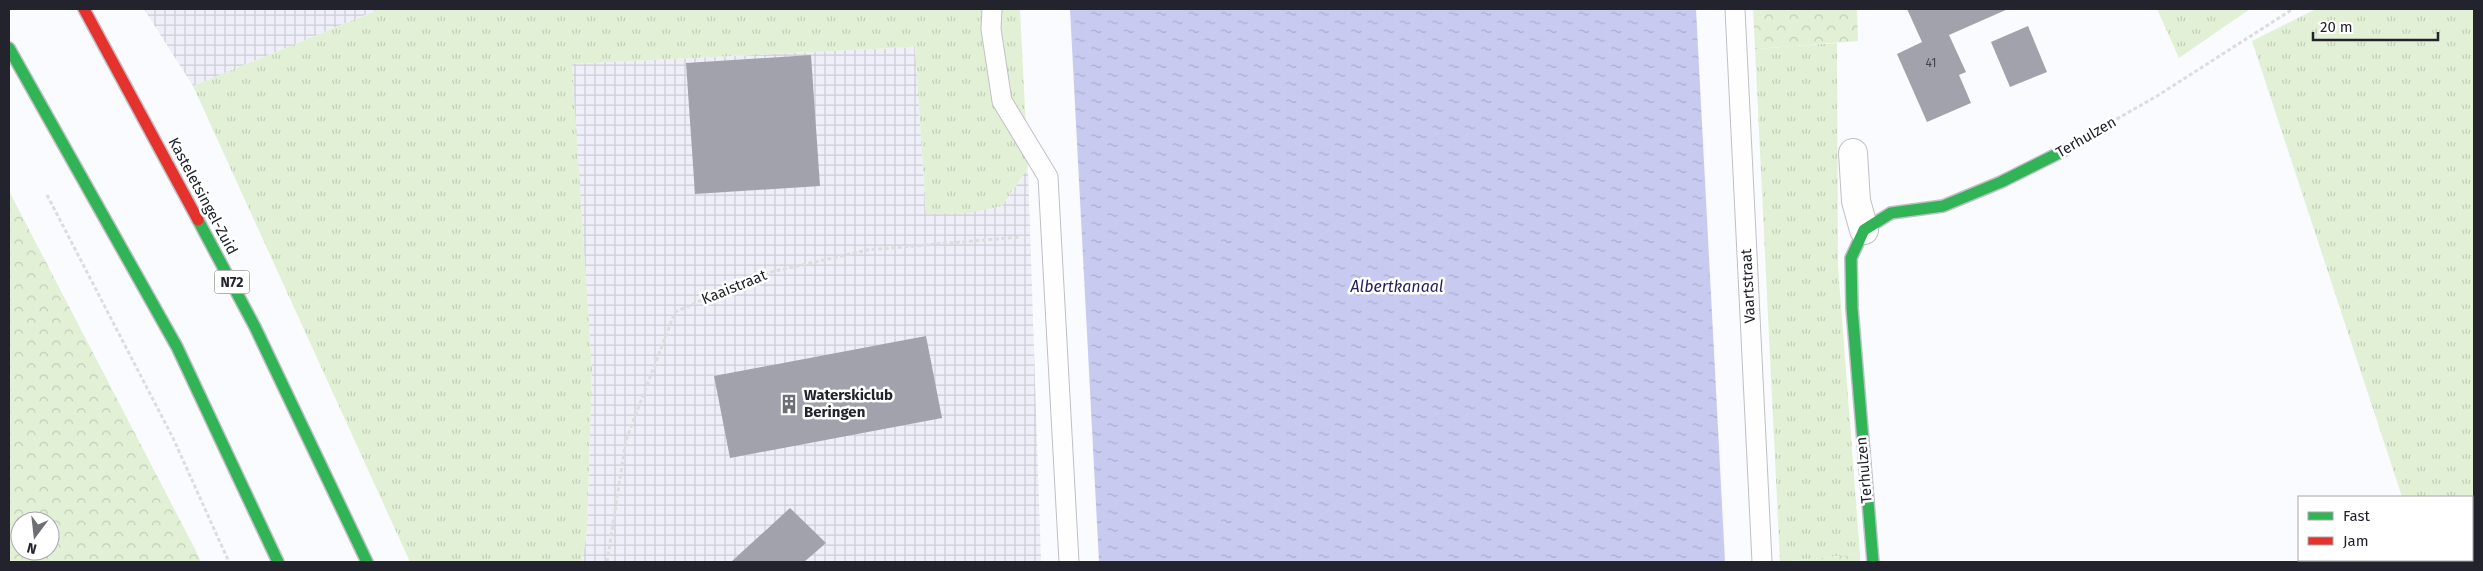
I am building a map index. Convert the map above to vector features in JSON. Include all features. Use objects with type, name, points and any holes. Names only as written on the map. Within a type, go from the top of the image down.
[{"type":"main road","name":"Kasteletsingel-Zuid","points":[[84,9],[256,327],[367,562]]},
{"type":"main road","points":[[9,48],[177,347],[278,562]]},
{"type":"main road","name":"Terhulzen","points":[[1873,562],[1852,308],[1852,258],[1864,230],[1890,214],[1943,206],[2001,182],[2065,150]]},
{"type":"street","points":[[1853,153],[1856,201],[1864,230]]},
{"type":"lane","points":[[992,9],[991,29],[1002,101],[1048,177],[1053,234],[1069,562]]},
{"type":"lane","name":"Vaartstraat","points":[[1735,9],[1762,562]]},
{"type":"path","name":"Terhulzen","points":[[2065,150],[2157,96],[2293,9]]},
{"type":"path","points":[[46,192],[173,438],[229,562]]},
{"type":"path","name":"Kaaistraat","points":[[607,562],[626,440],[675,312],[758,275],[867,250],[1053,234]]},
{"type":"shaded area","points":[[144,9],[380,9],[193,86]]},
{"type":"shaded area","points":[[915,47],[926,214],[1002,206],[1028,168],[1041,562],[582,562],[587,530],[592,371],[571,64]]},
{"type":"green space","points":[[380,9],[1020,9],[1028,168],[1002,206],[969,213],[926,214],[915,47],[572,64],[592,371],[587,530],[582,562],[410,562],[193,86]]},
{"type":"green space","points":[[1753,9],[1857,9],[1858,41],[1755,49]]},
{"type":"green space","points":[[2157,9],[2250,9],[2179,58]]},
{"type":"green space","points":[[2316,9],[2474,9],[2474,562],[2424,561],[2473,561],[2473,496],[2402,496],[2252,41]]},
{"type":"green space","points":[[1837,43],[1838,266],[1860,554],[1780,562],[1755,49]]},
{"type":"green space","points":[[9,191],[196,551],[201,562],[9,562]]},
{"type":"green space","points":[[1860,554],[1860,562],[1780,562]]},
{"type":"water","name":"Albertkanaal","points":[[1070,9],[1696,9],[1725,562],[1099,562]]},
{"type":"building","points":[[1907,9],[2008,9],[1949,35],[1966,72],[1959,75],[1971,103],[1927,122],[1897,54],[1922,42]]},
{"type":"building","points":[[2028,26],[2047,72],[2010,87],[1991,42]]},
{"type":"building","points":[[811,55],[820,186],[695,194],[686,63]]},
{"type":"building","name":"Waterskiclub Beringen","points":[[926,336],[942,418],[730,458],[714,376]]},
{"type":"building","points":[[790,508],[826,543],[804,562],[731,562]]},
{"type":"traffic: fast","points":[[9,48],[177,347],[278,562]]},
{"type":"traffic: fast","points":[[1873,562],[1852,308],[1851,258],[1864,230],[1891,213],[1943,206],[2001,182],[2065,150]]},
{"type":"traffic: fast","points":[[198,220],[255,327],[367,562]]},
{"type":"traffic: jam","points":[[84,9],[198,220]]},
{"type":"place","name":"Waterskiclub Beringen","points":[[789,404]]}]
